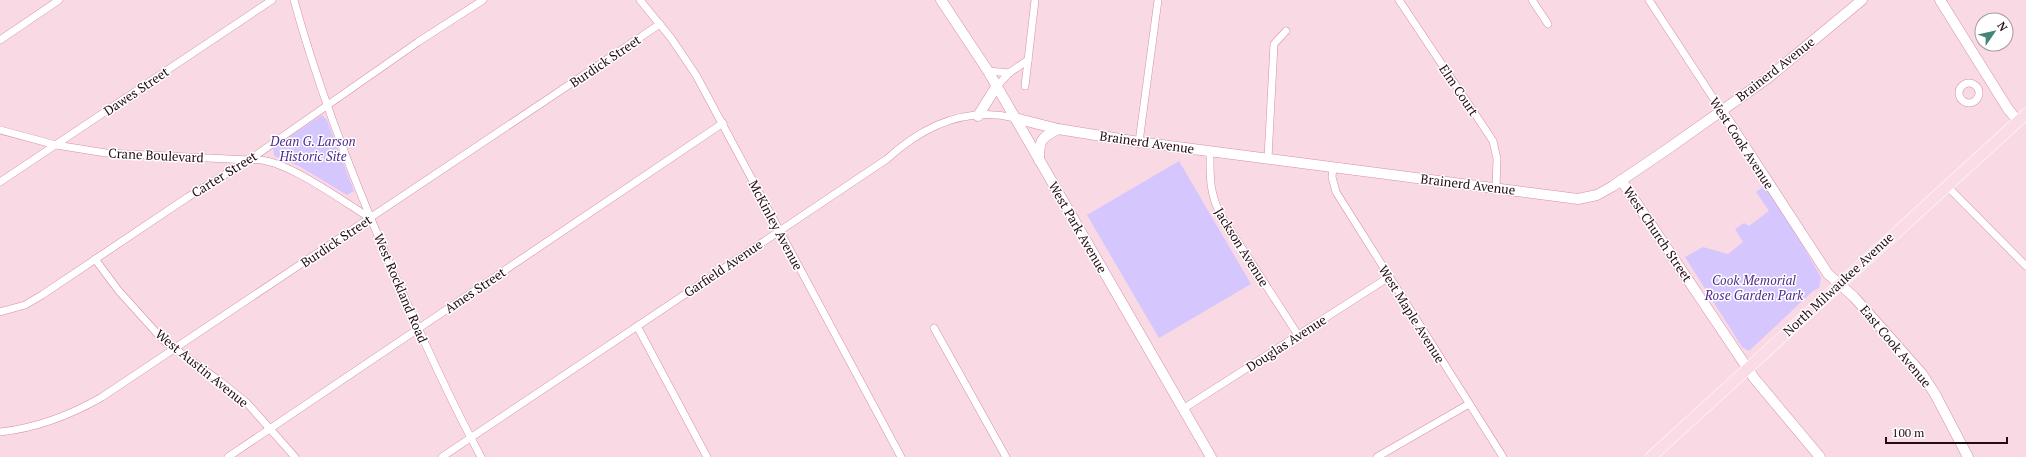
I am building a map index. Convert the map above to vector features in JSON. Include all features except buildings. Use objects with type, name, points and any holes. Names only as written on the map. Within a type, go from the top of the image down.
[{"type":"main road","name":"North Milwaukee Avenue","points":[[1651,457],[1839,283],[2022,117]]},
{"type":"street","points":[[0,40],[59,0]]},
{"type":"street","name":"Dawes Street","points":[[0,182],[272,0]]},
{"type":"street","name":"West Rockland Road","points":[[294,0],[328,106],[370,218],[417,328],[471,438],[482,457]]},
{"type":"street","name":"Carter Street","points":[[0,312],[25,305],[188,197],[249,160],[418,42],[483,0]]},
{"type":"street","name":"McKinley Avenue","points":[[640,0],[660,24],[696,75],[901,457]]},
{"type":"street","name":"West Park Avenue","points":[[941,0],[988,71],[1038,160],[1211,457]]},
{"type":"street","points":[[1025,86],[1035,0]]},
{"type":"street","points":[[1139,142],[1158,0]]},
{"type":"street","name":"Elm Court","points":[[1399,0],[1493,140],[1498,159],[1496,188]]},
{"type":"street","points":[[1532,0],[1548,24]]},
{"type":"street","name":"West Cook Avenue","points":[[1648,0],[1828,274],[1839,283]]},
{"type":"street","name":"Brainerd Avenue","points":[[1015,118],[1058,129],[1139,142],[1578,199],[1597,195],[1621,180],[1768,78],[1862,0]]},
{"type":"street","points":[[1940,0],[2008,109],[2022,117]]},
{"type":"street","name":"Burdick Street","points":[[0,432],[38,426],[61,418],[85,407],[660,24]]},
{"type":"street","points":[[1268,158],[1274,44],[1286,31]]},
{"type":"street","points":[[978,116],[996,87],[1009,73],[1028,60]]},
{"type":"street","points":[[988,71],[1009,73]]},
{"type":"street","points":[[1976,86],[1988,77]]},
{"type":"street","name":"Garfield Avenue","points":[[442,457],[887,159],[907,141],[935,124],[957,118],[978,116],[1002,115],[1015,118]]},
{"type":"street","name":"Ames Street","points":[[228,457],[417,328],[723,123]]},
{"type":"street","points":[[1038,160],[1039,145],[1042,140],[1058,129]]},
{"type":"street","name":"Crane Boulevard","points":[[0,130],[56,145],[106,153],[249,160],[258,158],[288,168],[370,218]]},
{"type":"street","name":"Jackson Avenue","points":[[1210,151],[1210,190],[1220,214],[1298,335]]},
{"type":"street","name":"West Maple Avenue","points":[[1333,167],[1332,178],[1336,192],[1503,457]]},
{"type":"street","name":"West Church Street","points":[[1621,180],[1747,368],[1820,457]]},
{"type":"street","points":[[1946,185],[2026,266]]},
{"type":"street","name":"West Austin Avenue","points":[[95,259],[118,290],[164,340],[222,382],[247,404],[295,457]]},
{"type":"street","name":"Douglas Avenue","points":[[1183,409],[1389,277]]},
{"type":"street","name":"East Cook Avenue","points":[[1839,283],[1854,297],[1918,368],[1935,394],[1968,457]]},
{"type":"street","points":[[637,326],[707,457]]},
{"type":"street","points":[[934,328],[1006,457]]},
{"type":"street","points":[[1377,457],[1469,404]]},
{"type":"green space","name":"Dean G. Larson Historic Site","points":[[322,115],[327,120],[354,191],[347,195],[299,166],[274,156],[273,148]]},
{"type":"green space","points":[[1179,161],[1251,284],[1159,338],[1087,215]]},
{"type":"green space","name":"Cook Memorial Rose Garden Park","points":[[1767,184],[1821,277],[1819,288],[1813,291],[1749,351],[1742,347],[1685,257],[1703,247],[1728,254],[1743,242],[1735,229],[1744,223],[1749,226],[1769,211],[1756,192]]}]
